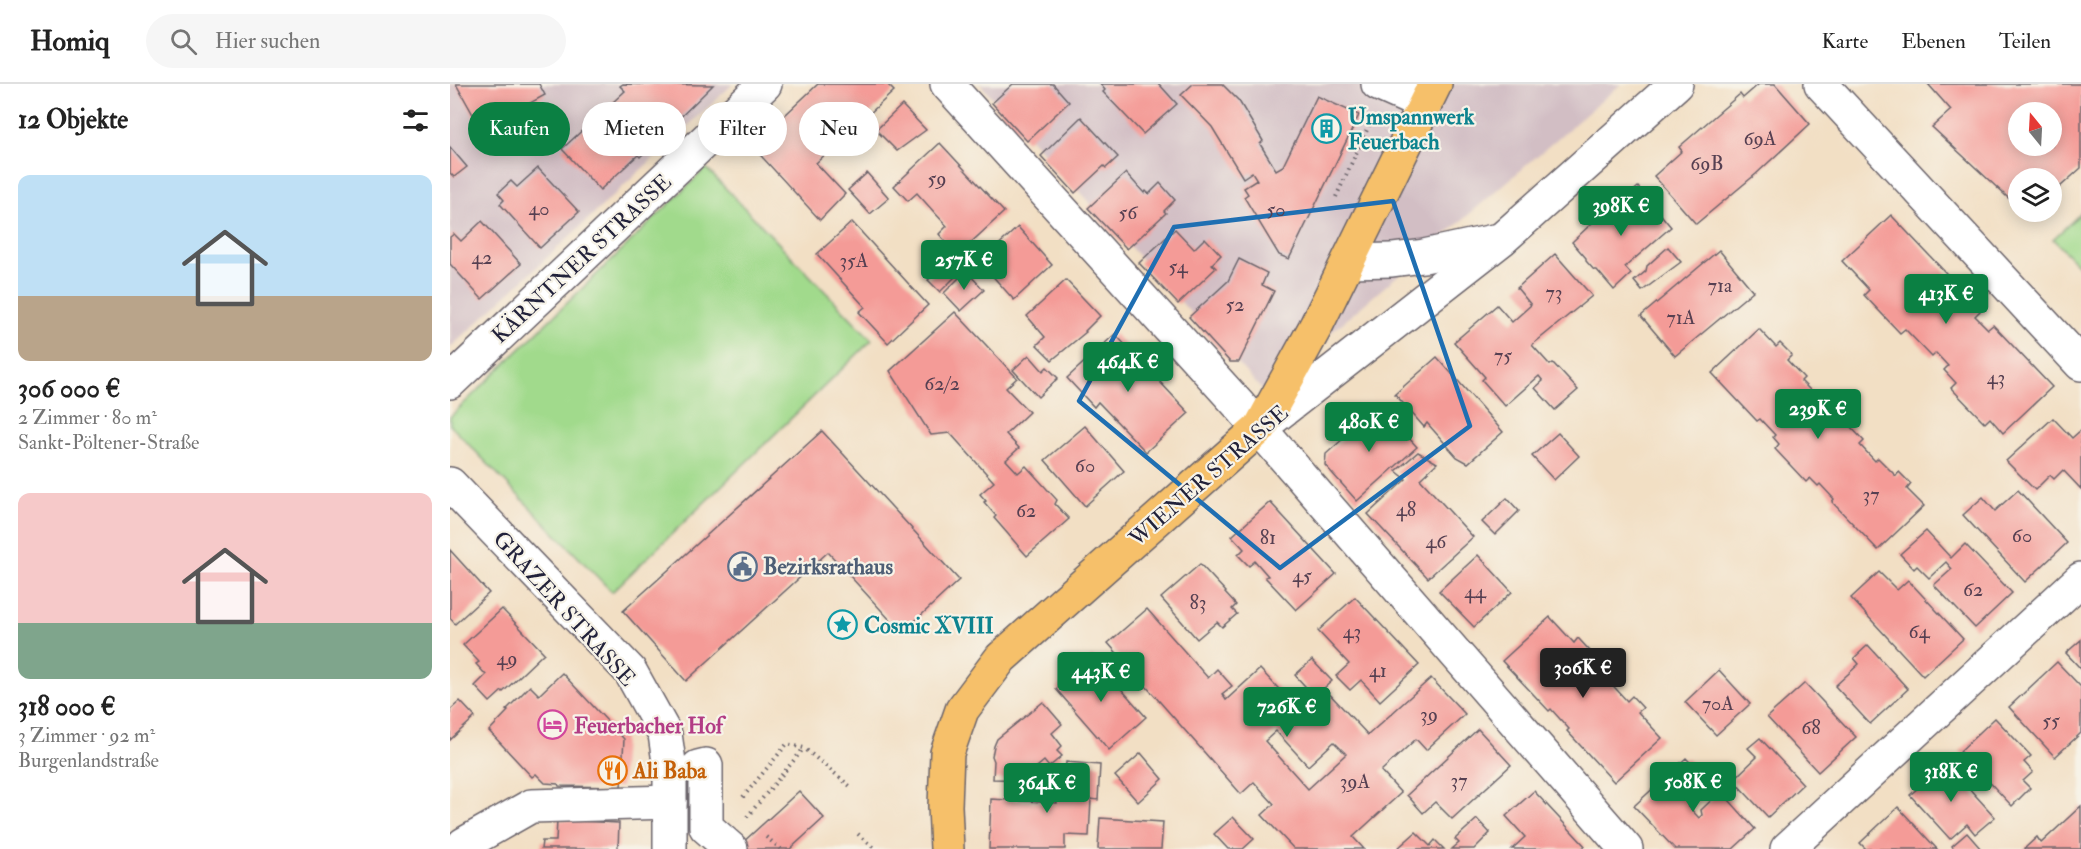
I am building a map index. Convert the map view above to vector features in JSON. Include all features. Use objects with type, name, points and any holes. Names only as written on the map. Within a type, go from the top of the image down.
[{"type":"main road","points":[[1260,428],[1316,326],[1430,94]]},
{"type":"main road","name":"WIENER STRASSE","points":[[947,849],[945,806],[947,753],[962,710],[1001,658],[1260,428]]},
{"type":"street","name":"KÄRNTNER STRASSE","points":[[450,382],[765,84]]},
{"type":"street","points":[[946,84],[1260,428],[1626,849]]},
{"type":"street","points":[[1378,84],[1430,94]]},
{"type":"street","name":"WIENER STRASSE","points":[[1260,428],[1502,239],[1676,84]]},
{"type":"street","points":[[1821,84],[2081,364]]},
{"type":"street","name":"WIENER STRASSE","points":[[1349,261],[1392,260],[1424,256],[1502,239]]},
{"type":"street","name":"GRAZER STRASSE","points":[[450,484],[630,671],[665,734],[670,769],[670,849]]},
{"type":"street","points":[[1787,849],[2081,579]]},
{"type":"street","points":[[698,766],[706,765],[706,827],[724,836]]},
{"type":"street","points":[[464,844],[531,806],[670,802]]},
{"type":"path","points":[[724,836],[787,744],[804,748],[851,787]]},
{"type":"path","points":[[724,836],[804,748]]},
{"type":"path","points":[[858,834],[875,849]]},
{"type":"path","points":[[766,836],[781,849]]},
{"type":"highlighted area","points":[[1393,201],[1470,426],[1280,568],[1079,401],[1174,227]]},
{"type":"shaded area","points":[[450,84],[733,84],[714,102],[698,102],[698,117],[686,128],[686,102],[582,102],[582,156],[656,156],[450,348]]},
{"type":"shaded area","points":[[980,84],[1621,84],[1263,391]]},
{"type":"green space","points":[[706,168],[872,340],[612,592],[450,425],[450,417]]},
{"type":"green space","points":[[2081,213],[2081,268],[2053,239]]},
{"type":"building","points":[[456,84],[539,84],[545,95],[532,102],[468,102],[468,105]]},
{"type":"building","points":[[623,84],[713,85],[686,112],[686,102],[613,102],[625,91],[620,86]]},
{"type":"building","points":[[818,84],[887,84],[894,91],[879,105],[879,102],[799,102],[799,156],[824,156],[816,163],[845,194],[820,220],[761,156],[787,156],[787,113]]},
{"type":"building","points":[[1013,84],[1053,84],[1069,102],[1027,141],[992,103]]},
{"type":"building","points":[[1100,84],[1159,84],[1177,104],[1143,134],[1103,92],[1105,90]]},
{"type":"building","points":[[1193,84],[1222,84],[1239,101],[1263,141],[1260,144],[1276,170],[1283,166],[1317,96],[1359,115],[1289,259],[1279,255],[1244,197],[1248,194],[1244,188],[1257,180],[1252,172],[1243,178],[1212,127],[1181,95]]},
{"type":"building","points":[[1759,84],[1775,84],[1810,124],[1756,174],[1696,224],[1654,176],[1682,151],[1679,147],[1740,94],[1743,98]]},
{"type":"building","points":[[1928,84],[2081,84],[2081,168],[2062,185],[2062,168],[2008,168],[2008,198],[1932,127],[1951,110]]},
{"type":"building","points":[[902,105],[926,130],[897,151],[879,133],[879,127]]},
{"type":"building","points":[[1081,117],[1118,157],[1106,168],[1104,166],[1075,193],[1041,156]]},
{"type":"building","points":[[582,131],[582,156],[637,156],[600,190],[568,156],[570,142]]},
{"type":"building","points":[[940,143],[1004,212],[966,247],[964,244],[955,253],[939,234],[947,226],[917,193],[908,201],[894,186]]},
{"type":"building","points":[[450,147],[467,167],[454,177],[450,173]]},
{"type":"building","points":[[538,168],[579,212],[540,248],[500,204],[504,200],[498,193],[511,181],[517,187]]},
{"type":"building","points":[[867,173],[889,198],[870,214],[848,190]]},
{"type":"building","points":[[1126,173],[1144,193],[1146,191],[1149,194],[1160,183],[1175,200],[1164,211],[1166,213],[1127,249],[1088,208]]},
{"type":"building","points":[[1638,187],[1671,227],[1625,267],[1631,274],[1614,290],[1586,261],[1572,242],[1610,206],[1613,209]]},
{"type":"building","points":[[1891,215],[1981,310],[1975,316],[1988,329],[1993,325],[2052,387],[2003,433],[1990,418],[1985,423],[1951,388],[1956,383],[1944,370],[1948,366],[1936,353],[1932,357],[1905,329],[1900,333],[1864,295],[1869,290],[1842,261]]},
{"type":"building","points":[[482,221],[521,264],[482,299],[450,264],[450,237],[454,234],[461,241]]},
{"type":"building","points":[[852,222],[928,305],[888,343],[859,312],[865,307],[817,254]]},
{"type":"building","points":[[1018,227],[1052,265],[1014,300],[980,262]]},
{"type":"building","points":[[1175,229],[1194,249],[1205,238],[1221,255],[1212,264],[1216,268],[1178,304],[1139,263]]},
{"type":"building","points":[[1668,247],[1681,262],[1642,291],[1634,281]]},
{"type":"building","points":[[1719,250],[1753,291],[1675,356],[1641,316]]},
{"type":"building","points":[[1555,254],[1592,296],[1532,345],[1550,365],[1553,363],[1578,390],[1555,410],[1535,388],[1543,381],[1539,376],[1505,406],[1482,380],[1485,377],[1454,342],[1497,305],[1512,322],[1531,305],[1517,288]]},
{"type":"building","points":[[950,259],[961,271],[940,292],[928,280]]},
{"type":"building","points":[[1239,259],[1267,273],[1262,285],[1274,291],[1239,362],[1230,362],[1189,317],[1228,281]]},
{"type":"building","points":[[966,271],[984,290],[961,311],[944,293]]},
{"type":"building","points":[[1066,280],[1100,316],[1086,332],[1052,360],[1037,345],[1045,337],[1027,316]]},
{"type":"building","points":[[955,312],[1017,378],[1006,388],[1029,412],[1006,434],[1019,448],[1006,460],[1018,473],[1026,466],[1057,500],[1055,504],[1069,519],[1027,556],[994,518],[996,516],[980,494],[994,482],[950,433],[931,435],[890,371]]},
{"type":"building","points":[[1759,329],[1776,347],[1780,343],[1792,355],[1787,360],[1804,378],[1801,381],[1816,396],[1819,394],[1835,412],[1840,408],[1851,420],[1848,424],[1864,441],[1860,445],[1875,461],[1878,458],[1896,476],[1899,472],[1911,484],[1907,489],[1924,506],[1878,550],[1832,502],[1834,499],[1820,484],[1818,486],[1810,478],[1806,482],[1775,449],[1779,444],[1773,437],[1775,435],[1760,419],[1757,421],[1712,373]]},
{"type":"building","points":[[1115,334],[1189,413],[1146,452],[1098,402],[1094,407],[1067,378]]},
{"type":"building","points":[[1029,355],[1043,371],[1047,367],[1058,378],[1038,397],[1013,370]]},
{"type":"building","points":[[1437,357],[1503,432],[1468,463],[1457,457],[1427,423],[1424,427],[1395,394]]},
{"type":"building","points":[[1380,406],[1417,447],[1357,501],[1325,465],[1326,454]]},
{"type":"building","points":[[2053,418],[2072,438],[2081,430],[2081,489],[2063,470],[2054,479],[2050,475],[2035,490],[2006,461]]},
{"type":"building","points":[[1085,426],[1124,471],[1085,506],[1045,460]]},
{"type":"building","name":"Bezirksrathaus","points":[[822,431],[959,580],[902,633],[828,552],[686,681],[623,611]]},
{"type":"building","points":[[1558,433],[1579,456],[1554,480],[1532,456]]},
{"type":"building","points":[[1418,452],[1437,463],[1420,479],[1473,537],[1428,578],[1368,514],[1406,479],[1396,471]]},
{"type":"building","points":[[2018,490],[2067,543],[2025,582],[1963,515],[1983,497],[1995,511]]},
{"type":"building","points":[[1507,498],[1519,511],[1495,535],[1482,522]]},
{"type":"building","points":[[1270,502],[1336,574],[1296,610],[1265,577],[1268,576],[1255,561],[1249,566],[1238,555],[1244,549],[1232,536]]},
{"type":"building","points":[[1926,531],[1951,558],[1965,544],[2012,593],[1975,628],[1934,585],[1952,569],[1946,562],[1929,578],[1917,566],[1914,569],[1900,554]]},
{"type":"building","points":[[450,550],[489,593],[455,624],[450,618]]},
{"type":"building","points":[[1478,555],[1512,592],[1474,627],[1439,591]]},
{"type":"building","points":[[1200,564],[1236,605],[1232,609],[1237,614],[1222,627],[1217,622],[1197,639],[1161,598]]},
{"type":"building","points":[[1879,572],[1897,590],[1908,580],[1963,639],[1923,676],[1851,598]]},
{"type":"building","points":[[1355,597],[1419,665],[1380,701],[1361,680],[1350,690],[1336,676],[1349,664],[1318,631]]},
{"type":"building","points":[[502,609],[544,653],[490,702],[475,686],[486,675],[476,664],[479,662],[463,645]]},
{"type":"building","points":[[1147,609],[1208,678],[1217,669],[1232,686],[1222,694],[1226,700],[1260,669],[1292,703],[1296,698],[1304,706],[1314,696],[1295,675],[1312,660],[1332,681],[1324,688],[1368,735],[1431,678],[1465,714],[1426,750],[1416,739],[1381,771],[1401,793],[1353,837],[1364,849],[1294,849],[1262,815],[1274,804],[1254,782],[1241,794],[1108,643]],"holes":[[[1276,731],[1308,766],[1334,742],[1346,754],[1308,789],[1265,741]]]},
{"type":"building","points":[[1550,617],[1574,643],[1578,638],[1590,651],[1585,655],[1627,701],[1632,696],[1643,708],[1638,712],[1662,738],[1614,782],[1567,731],[1569,729],[1551,709],[1549,711],[1502,661]]},
{"type":"building","points":[[2081,640],[2081,669],[2066,653]]},
{"type":"building","points":[[1868,645],[1908,689],[1870,724],[1835,686],[1859,664],[1854,658]]},
{"type":"building","points":[[1092,656],[1146,717],[1109,750],[1056,689]]},
{"type":"building","points":[[2057,662],[2081,687],[2081,733],[2055,757],[2009,707]]},
{"type":"building","points":[[1719,670],[1750,704],[1716,735],[1685,702]]},
{"type":"building","name":"Feuerbacher Hof","points":[[562,673],[624,739],[621,787],[559,786],[545,783],[536,774],[532,777],[489,731],[530,686],[539,695]]},
{"type":"building","points":[[1805,683],[1856,737],[1818,772],[1767,717]]},
{"type":"building","points":[[460,701],[475,717],[450,740],[450,710]]},
{"type":"building","points":[[1043,702],[1062,724],[1052,733],[1062,746],[1057,751],[1062,756],[1049,767],[1044,761],[1031,772],[1031,780],[993,779],[992,756],[997,739]]},
{"type":"building","points":[[1995,718],[2031,756],[2024,762],[2033,772],[2023,781],[2030,788],[2012,806],[1960,751]]},
{"type":"building","points":[[1478,729],[1511,765],[1452,819],[1435,802],[1423,813],[1407,795]]},
{"type":"building","points":[[1760,738],[1803,784],[1768,817],[1733,780],[1757,757],[1748,748]]},
{"type":"building","points":[[1141,753],[1163,779],[1138,802],[1115,776]]},
{"type":"building","points":[[1686,758],[1711,784],[1688,806],[1699,818],[1702,815],[1701,810],[1721,791],[1755,829],[1733,849],[1675,849],[1634,806]]},
{"type":"building","points":[[1066,762],[1100,765],[1098,800],[1091,799],[1089,836],[1065,835],[1065,849],[989,849],[991,799],[1057,803],[1057,798],[1062,798]]},
{"type":"building","points":[[1946,763],[1995,817],[1975,834],[1967,824],[1950,839],[1910,795]]},
{"type":"building","points":[[799,791],[824,818],[790,849],[746,849],[741,844]]},
{"type":"building","points":[[1534,791],[1585,846],[1581,849],[1512,849],[1525,837],[1506,816]]},
{"type":"building","points":[[2081,806],[2081,849],[2024,849],[2037,837],[2041,843]]},
{"type":"building","points":[[1898,807],[1937,849],[1866,849],[1860,843]]},
{"type":"building","points":[[1233,817],[1254,839],[1243,849],[1228,849],[1214,834]]},
{"type":"building","points":[[1100,818],[1163,822],[1161,849],[1098,849]]},
{"type":"building","points":[[1477,819],[1490,833],[1474,849],[1452,849],[1459,843],[1455,839]]},
{"type":"building","points":[[557,820],[619,823],[618,849],[541,849],[542,841],[556,841]]},
{"type":"building","points":[[1416,832],[1430,846],[1435,840],[1444,849],[1397,849]]},
{"type":"building","points":[[1967,833],[1981,849],[1954,849],[1952,846]]},
{"type":"place","name":"Umspannwerk Feuerbach","points":[[1327,129]]},
{"type":"place","name":"Bezirksrathaus","points":[[742,566]]},
{"type":"place","name":"Cosmic XVIII","points":[[843,625]]},
{"type":"place","name":"Feuerbacher Hof","points":[[553,725]]},
{"type":"place","name":"Ali Baba","points":[[612,770]]}]
